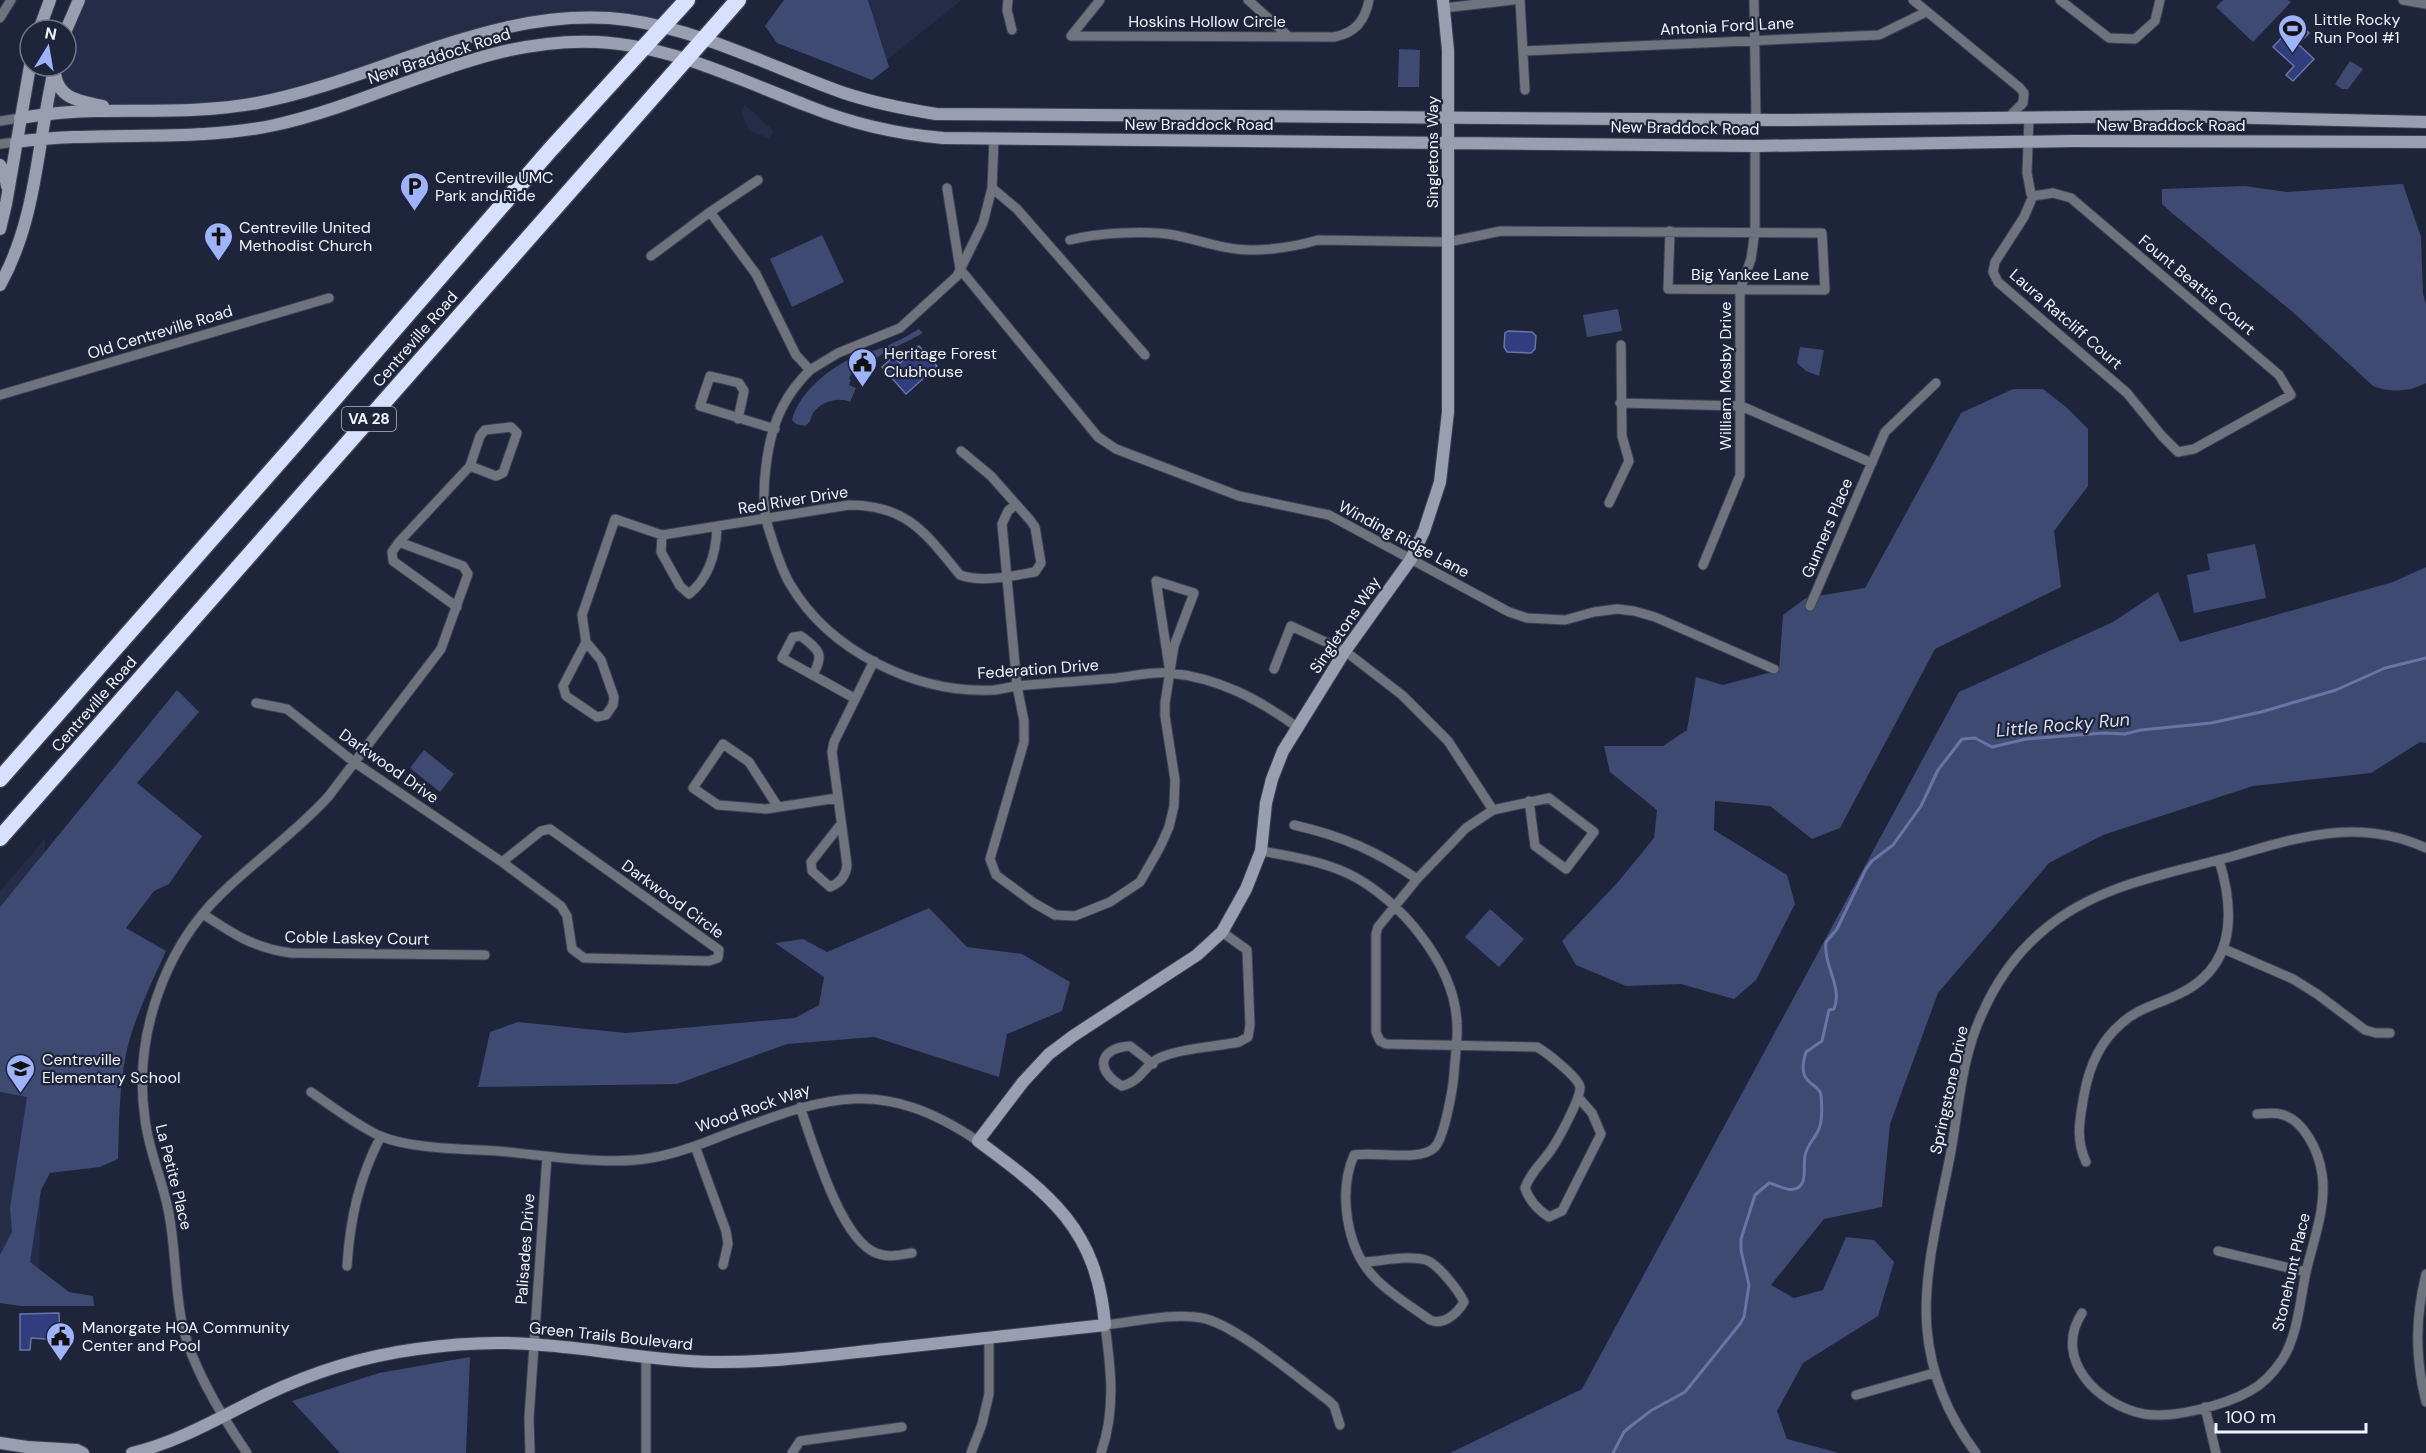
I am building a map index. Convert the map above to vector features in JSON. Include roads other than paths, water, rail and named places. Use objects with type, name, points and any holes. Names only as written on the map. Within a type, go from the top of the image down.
[{"type":"highway","name":"Centreville Road","points":[[0,779],[522,182],[687,0]]},
{"type":"highway","name":"Centreville Road","points":[[0,838],[738,0]]},
{"type":"street","points":[[0,18],[11,0]]},
{"type":"street","points":[[43,18],[50,0]]},
{"type":"street","points":[[71,18],[79,0]]},
{"type":"street","points":[[1008,0],[1006,10],[1012,30]]},
{"type":"street","name":"Hoskins Hollow Circle","points":[[1100,0],[1071,36],[1287,35],[1317,37],[1347,34],[1358,27],[1369,0]]},
{"type":"street","points":[[1248,0],[1287,35]]},
{"type":"street","points":[[1444,4],[1513,0]]},
{"type":"street","points":[[1520,0],[1525,90]]},
{"type":"street","points":[[1754,0],[1756,120]]},
{"type":"street","points":[[1913,0],[2020,88],[2024,93],[2023,101],[2009,117]]},
{"type":"street","points":[[2060,0],[2109,39],[2135,39],[2155,21],[2160,0]]},
{"type":"street","points":[[2403,0],[2426,4]]},
{"type":"street","name":"Singletons Way","points":[[978,1141],[1023,1082],[1049,1054],[1197,955],[1222,932],[1246,889],[1261,851],[1266,803],[1283,751],[1345,651],[1411,559],[1434,504],[1445,451],[1448,412],[1449,118],[1448,50],[1444,4]]},
{"type":"street","name":"Antonia Ford Lane","points":[[1524,51],[1879,35],[1926,12]]},
{"type":"street","name":"New Braddock Road","points":[[0,121],[46,114],[218,108],[253,104],[290,96],[485,32],[522,23],[584,18],[629,20],[663,28],[703,39],[844,93],[889,106],[936,114],[1756,120],[2175,116],[2426,122]]},
{"type":"street","name":"New Braddock Road","points":[[0,144],[43,138],[195,134],[257,128],[294,121],[462,63],[526,46],[598,42],[644,49],[685,59],[766,88],[806,106],[859,123],[925,136],[994,139],[1755,146],[2028,141],[2426,142]]},
{"type":"street","points":[[0,229],[28,78]]},
{"type":"street","points":[[0,285],[27,218],[52,78]]},
{"type":"street","points":[[56,78],[58,87],[69,97],[124,111]]},
{"type":"street","points":[[2029,117],[2027,173],[2033,196]]},
{"type":"street","points":[[710,212],[756,274],[796,355],[810,370],[838,353],[900,328],[957,276],[983,223],[992,188],[994,139]]},
{"type":"street","name":"William Mosby Drive","points":[[1703,565],[1740,476],[1740,290],[1751,259],[1755,231],[1755,146]]},
{"type":"street","points":[[0,165],[4,171],[8,194]]},
{"type":"street","points":[[651,256],[758,180]]},
{"type":"street","points":[[947,188],[960,269]]},
{"type":"street","points":[[992,188],[1017,209],[1145,355]]},
{"type":"street","name":"Fount Beattie Court","points":[[2033,196],[2053,193],[2071,198],[2279,375],[2291,395],[2194,449],[2178,452]]},
{"type":"street","name":"Laura Ratcliff Court","points":[[2033,196],[2024,217],[1995,262],[1993,272],[1998,282],[2127,393],[2178,452]]},
{"type":"street","name":"Big Yankee Lane","points":[[1070,240],[1094,234],[1171,234],[1224,247],[1249,250],[1298,245],[1318,240],[1448,242],[1501,231],[1670,231],[1755,231],[1822,233],[1825,290],[1668,289],[1670,231]]},
{"type":"street","name":"Winding Ridge Lane","points":[[960,269],[1098,437],[1116,449],[1239,496],[1329,515],[1509,612],[1547,620],[1565,620],[1594,612],[1617,609],[1634,611],[1655,617],[1774,669]]},
{"type":"street","name":"Old Centreville Road","points":[[0,395],[329,298]]},
{"type":"street","points":[[1609,503],[1629,461],[1622,436],[1621,345]]},
{"type":"street","name":"Federation Drive","points":[[810,370],[790,394],[774,429],[767,464],[765,519],[783,571],[799,598],[832,634],[873,661],[899,673],[939,685],[994,690],[1170,673],[1200,678],[1230,687],[1267,705],[1297,727]]},
{"type":"street","points":[[738,419],[744,391],[739,383],[710,376],[700,406],[738,419],[774,429]]},
{"type":"street","name":"Gunners Place","points":[[1810,606],[1885,432],[1936,383]]},
{"type":"street","points":[[1620,403],[1741,406]]},
{"type":"street","name":"Gunners Place","points":[[1741,406],[1872,463]]},
{"type":"street","points":[[457,607],[393,561],[392,552],[470,466],[480,436],[485,430],[511,426],[517,433],[503,473],[496,476],[470,466]]},
{"type":"street","name":"Red River Drive","points":[[586,642],[563,686],[566,696],[597,717],[606,715],[613,705],[614,697],[601,660],[586,642],[582,615],[615,519],[662,535],[717,528],[849,505],[863,505],[898,514],[908,519],[925,532],[960,575],[968,578],[1035,572],[1041,563],[1035,527],[991,476],[961,451]]},
{"type":"street","points":[[1016,504],[1008,511],[1002,524],[1017,686],[1024,721],[1024,742],[990,859],[996,874],[1034,903],[1055,915],[1075,916],[1110,902],[1140,882],[1169,827],[1176,792],[1165,716],[1170,673],[1179,628],[1194,594],[1156,581],[1170,673]]},
{"type":"street","points":[[662,535],[661,552],[680,586],[689,594],[699,586],[713,557],[717,528]]},
{"type":"street","name":"La Petite Place","points":[[247,1453],[194,1358],[183,1328],[170,1217],[148,1142],[142,1094],[146,1043],[158,994],[180,947],[203,914],[220,895],[309,818],[441,649],[468,574],[463,566],[399,542]]},
{"type":"street","points":[[1274,669],[1291,626],[1345,651],[1402,695],[1448,741],[1493,810]]},
{"type":"street","points":[[813,675],[820,659],[819,652],[801,636],[793,637],[782,658],[854,698]]},
{"type":"street","points":[[842,824],[812,862],[812,871],[830,887],[837,884],[846,873],[847,865],[842,824],[831,752],[873,661]]},
{"type":"street","name":"Darkwood Drive","points":[[256,703],[287,709],[354,762],[502,862]]},
{"type":"street","points":[[778,807],[748,762],[723,744],[693,788],[718,805],[766,809],[837,798]]},
{"type":"street","points":[[1529,801],[1535,846],[1566,869],[1594,832],[1549,798],[1529,801],[1493,810],[1466,828],[1417,879],[1381,922],[1376,934],[1376,1032],[1380,1041],[1386,1044],[1536,1047],[1547,1052],[1576,1080],[1580,1087],[1578,1097],[1552,1149],[1528,1180],[1525,1188],[1528,1196],[1541,1211],[1550,1216],[1562,1211],[1600,1134],[1592,1113],[1578,1097]]},
{"type":"street","points":[[1294,825],[1347,839],[1374,851],[1417,879]]},
{"type":"street","name":"Darkwood Circle","points":[[550,829],[719,951],[718,957],[709,961],[584,958],[572,949],[567,916],[561,906],[502,862],[542,831],[550,829]]},
{"type":"street","name":"Springstone Drive","points":[[1976,1453],[1952,1416],[1934,1373],[1927,1328],[1927,1287],[1968,1055],[1981,1016],[1993,992],[2025,948],[2065,914],[2112,890],[2302,836],[2344,831],[2370,832],[2397,837],[2426,848]]},
{"type":"street","points":[[1261,851],[1304,859],[1348,874],[1396,905],[1418,930],[1439,966],[1449,990],[1457,1022],[1456,1045],[1452,1091],[1441,1140],[1434,1149],[1422,1154],[1354,1155],[1350,1164],[1348,1188],[1348,1228],[1353,1243],[1364,1262],[1374,1277],[1437,1323],[1444,1322],[1464,1302],[1438,1268],[1428,1261],[1364,1262]]},
{"type":"street","points":[[2086,1161],[2079,1147],[2078,1126],[2088,1077],[2101,1047],[2115,1029],[2133,1014],[2179,994],[2195,984],[2215,964],[2224,949],[2230,916],[2229,901],[2219,860]]},
{"type":"street","name":"Coble Laskey Court","points":[[203,914],[243,940],[274,951],[485,955]]},
{"type":"street","points":[[1152,1064],[1130,1046],[1117,1047],[1107,1054],[1103,1063],[1105,1073],[1122,1086],[1132,1084],[1140,1078],[1157,1059],[1239,1042],[1248,1037],[1250,1025],[1247,951],[1222,932]]},
{"type":"street","points":[[2224,949],[2293,979],[2318,994],[2365,1030],[2390,1033]]},
{"type":"street","name":"Wood Rock Way","points":[[311,1092],[381,1136],[426,1146],[632,1160],[669,1154],[695,1146],[800,1107],[847,1098],[894,1102],[938,1117],[978,1141],[1042,1190],[1072,1224],[1096,1271],[1102,1295],[1105,1325]]},
{"type":"street","points":[[800,1107],[842,1216],[852,1233],[876,1253],[888,1256],[912,1253]]},
{"type":"street","name":"Stonehunt Place","points":[[2082,1313],[2074,1326],[2072,1353],[2084,1376],[2102,1395],[2124,1408],[2149,1414],[2174,1414],[2205,1407],[2248,1392],[2264,1381],[2276,1367],[2292,1338],[2323,1199],[2323,1179],[2319,1160],[2309,1139],[2294,1121],[2278,1113],[2257,1114]]},
{"type":"street","points":[[347,1266],[356,1195],[381,1136]]},
{"type":"street","points":[[695,1146],[726,1231],[728,1245],[723,1264]]},
{"type":"street","name":"Palisades Drive","points":[[530,1453],[529,1418],[533,1344],[547,1156]]},
{"type":"street","points":[[2218,1251],[2306,1272]]},
{"type":"street","points":[[2426,1274],[2420,1301],[2416,1347],[2426,1402]]},
{"type":"street","points":[[1101,1453],[1110,1418],[1112,1391],[1105,1325],[1186,1316],[1217,1322],[1329,1401],[1334,1406],[1340,1425]]},
{"type":"street","name":"Green Trails Boulevard","points":[[132,1453],[179,1437],[308,1377],[376,1356],[452,1345],[533,1344],[646,1358],[751,1362],[1105,1325]]},
{"type":"street","points":[[971,1453],[982,1424],[989,1394],[989,1338]]},
{"type":"street","points":[[646,1358],[646,1453]]},
{"type":"street","points":[[1856,1395],[1934,1373]]},
{"type":"street","points":[[2205,1407],[2216,1453]]},
{"type":"street","points":[[792,1453],[800,1441],[902,1427]]},
{"type":"street","points":[[0,1443],[27,1448],[77,1450],[83,1453]]},
{"type":"waterway","name":"Little Rocky Run","points":[[1613,1453],[1624,1432],[1631,1426],[1652,1410],[1685,1392],[1744,1317],[1749,1285],[1741,1250],[1741,1239],[1755,1195],[1769,1183],[1784,1188],[1799,1187],[1804,1177],[1804,1160],[1808,1146],[1821,1123],[1821,1095],[1805,1077],[1803,1063],[1806,1052],[1822,1041],[1829,1010],[1834,1009],[1836,1001],[1835,984],[1827,959],[1826,942],[1837,929],[1866,869],[1872,861],[1893,845],[1921,806],[1938,770],[1962,739],[1975,738],[1992,747],[2026,739],[2104,733],[2125,734],[2141,730],[2211,723],[2261,712],[2336,690],[2385,668],[2426,658]]},
{"type":"place","name":"Little Rocky Run Pool #1","points":[[2293,54]]},
{"type":"place","name":"Centreville UMC Park and Ride","points":[[414,212]]},
{"type":"place","name":"Centreville United Methodist Church","points":[[218,262]]},
{"type":"place","name":"Heritage Forest Clubhouse","points":[[863,388]]},
{"type":"place","name":"Centreville Elementary School","points":[[21,1094]]},
{"type":"place","name":"Manorgate HOA Community Center and Pool","points":[[61,1362]]}]
